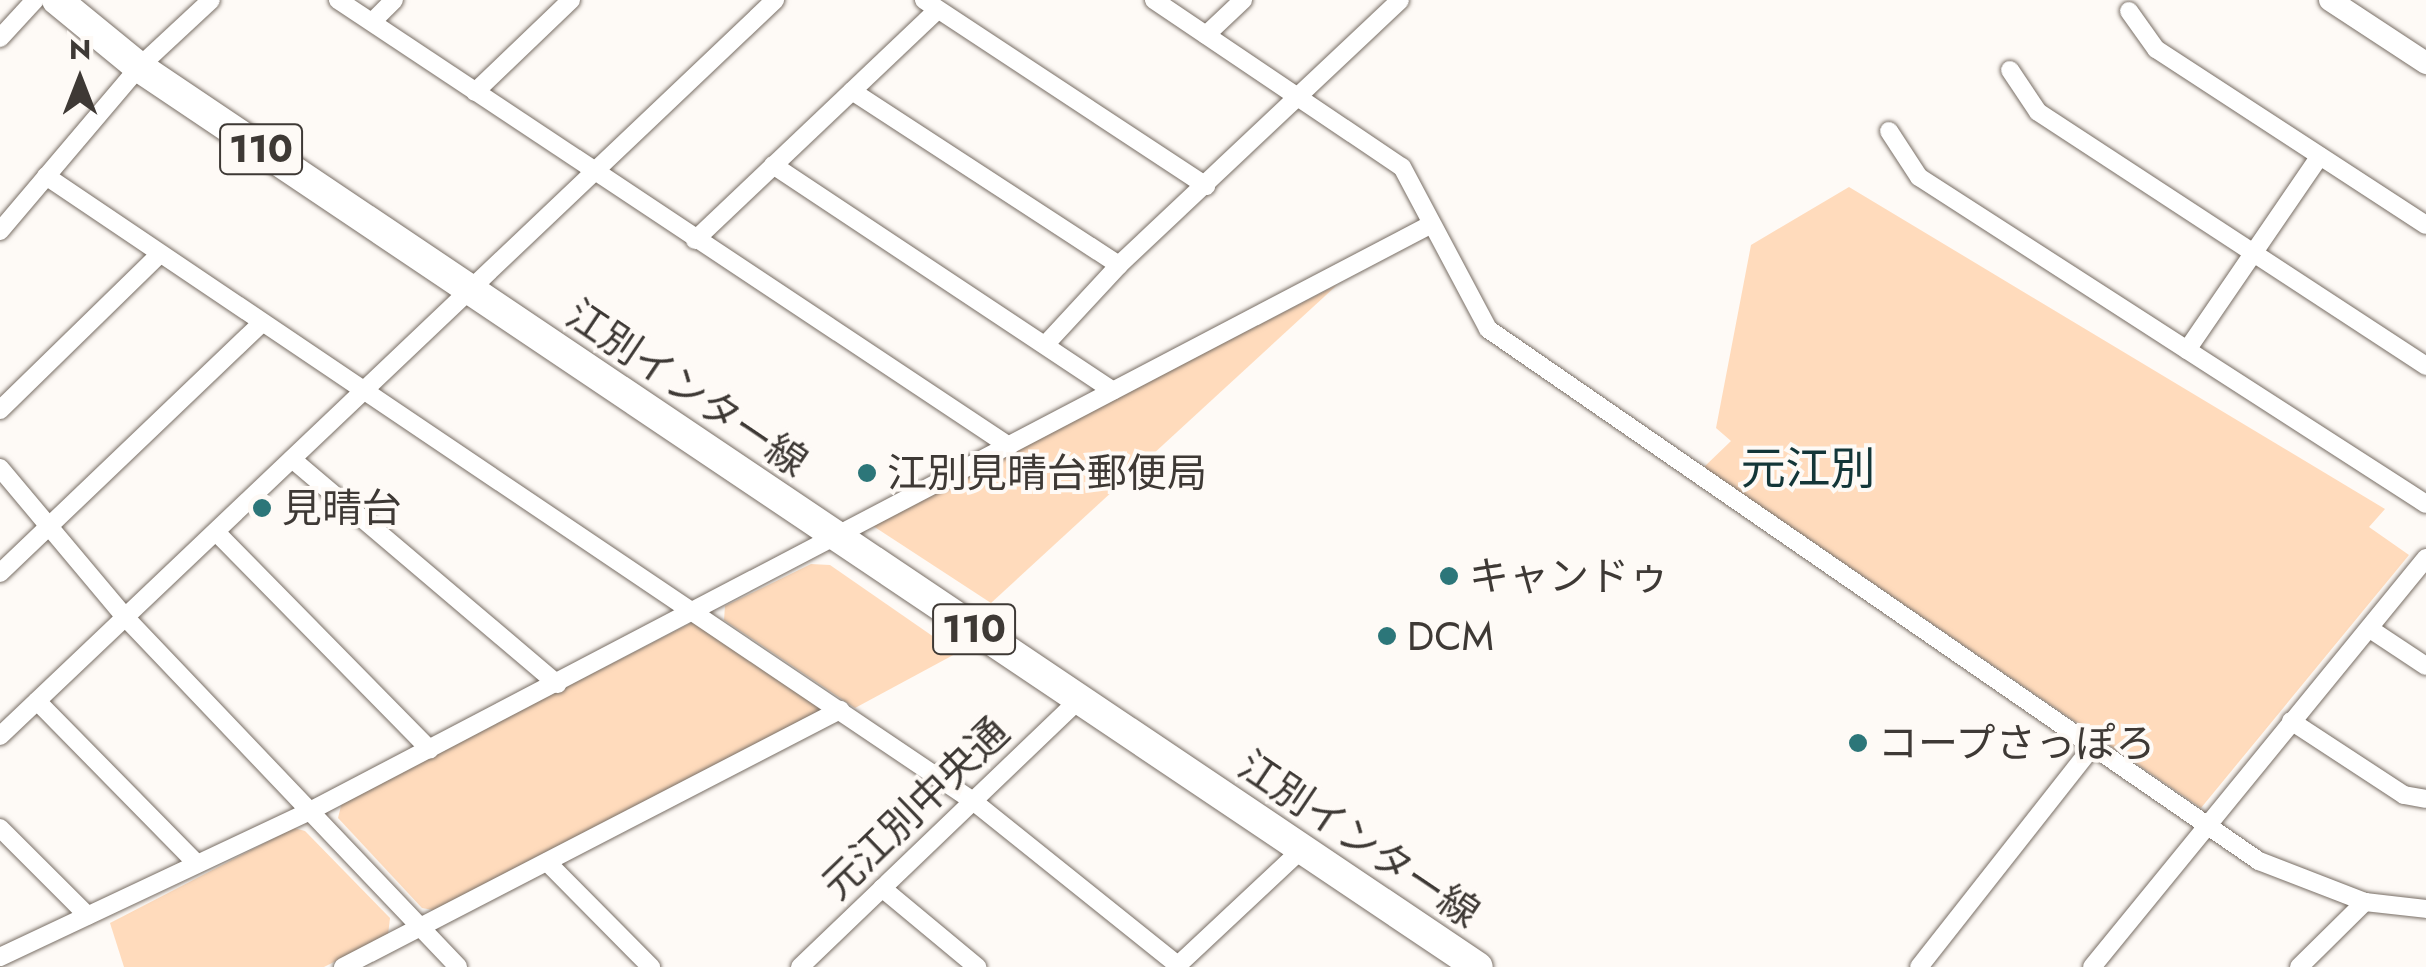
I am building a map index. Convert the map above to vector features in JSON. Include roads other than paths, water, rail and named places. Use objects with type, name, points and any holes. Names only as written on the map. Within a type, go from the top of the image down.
[{"type":"main road","name":"江別インター線","points":[[57,0],[139,67],[1478,967]]},
{"type":"street","points":[[0,38],[34,0]]},
{"type":"street","points":[[0,231],[139,67],[211,0]]},
{"type":"street","points":[[338,0],[1009,446]]},
{"type":"street","points":[[372,22],[394,0]]},
{"type":"street","points":[[474,92],[572,0]]},
{"type":"street","points":[[1154,0],[1402,167],[1488,328],[2259,861],[2365,902],[2426,909]]},
{"type":"street","points":[[1206,35],[1244,0]]},
{"type":"street","points":[[1045,345],[1119,265],[1400,0]]},
{"type":"street","points":[[2330,0],[2426,64]]},
{"type":"street","points":[[0,736],[470,291],[765,3]]},
{"type":"street","points":[[695,240],[852,91],[930,5],[1206,186]]},
{"type":"street","points":[[2129,11],[2156,49],[2426,225]]},
{"type":"street","points":[[2010,70],[2038,112],[2426,366]]},
{"type":"street","points":[[852,91],[1119,265]]},
{"type":"street","points":[[1888,130],[1918,176],[2426,504]]},
{"type":"street","points":[[2187,350],[2320,156]]},
{"type":"street","points":[[773,165],[1113,391]]},
{"type":"street","points":[[46,176],[158,256],[697,612],[973,801],[1178,967],[1302,849]]},
{"type":"street","points":[[0,957],[430,750],[1432,224]]},
{"type":"street","points":[[0,410],[158,256]]},
{"type":"street","points":[[0,573],[262,323]]},
{"type":"street","points":[[292,459],[557,684]]},
{"type":"street","points":[[0,468],[125,618],[458,967]]},
{"type":"street","points":[[216,532],[430,750]]},
{"type":"street","points":[[2092,967],[2204,823],[2426,558]]},
{"type":"street","points":[[2370,629],[2426,666]]},
{"type":"street","name":"元江別中央通","points":[[804,966],[1079,699]]},
{"type":"street","points":[[37,701],[198,864]]},
{"type":"street","points":[[344,967],[840,710]]},
{"type":"street","points":[[2291,721],[2404,795],[2426,799]]},
{"type":"street","points":[[1919,967],[2093,746]]},
{"type":"street","points":[[0,828],[88,916]]},
{"type":"street","points":[[548,862],[651,967]]},
{"type":"street","points":[[882,888],[976,967]]},
{"type":"street","points":[[2299,967],[2365,902]]},
{"type":"place","name":"江別見晴台郵便局","points":[[867,473]]},
{"type":"place","name":"見晴台","points":[[262,508]]},
{"type":"place","name":"キャンドゥ","points":[[1449,576]]},
{"type":"place","name":"DCM","points":[[1387,636]]},
{"type":"place","name":"コープさっぽろ","points":[[1858,743]]},
{"type":"district","name":"元江別","points":[[1808,469]]}]
